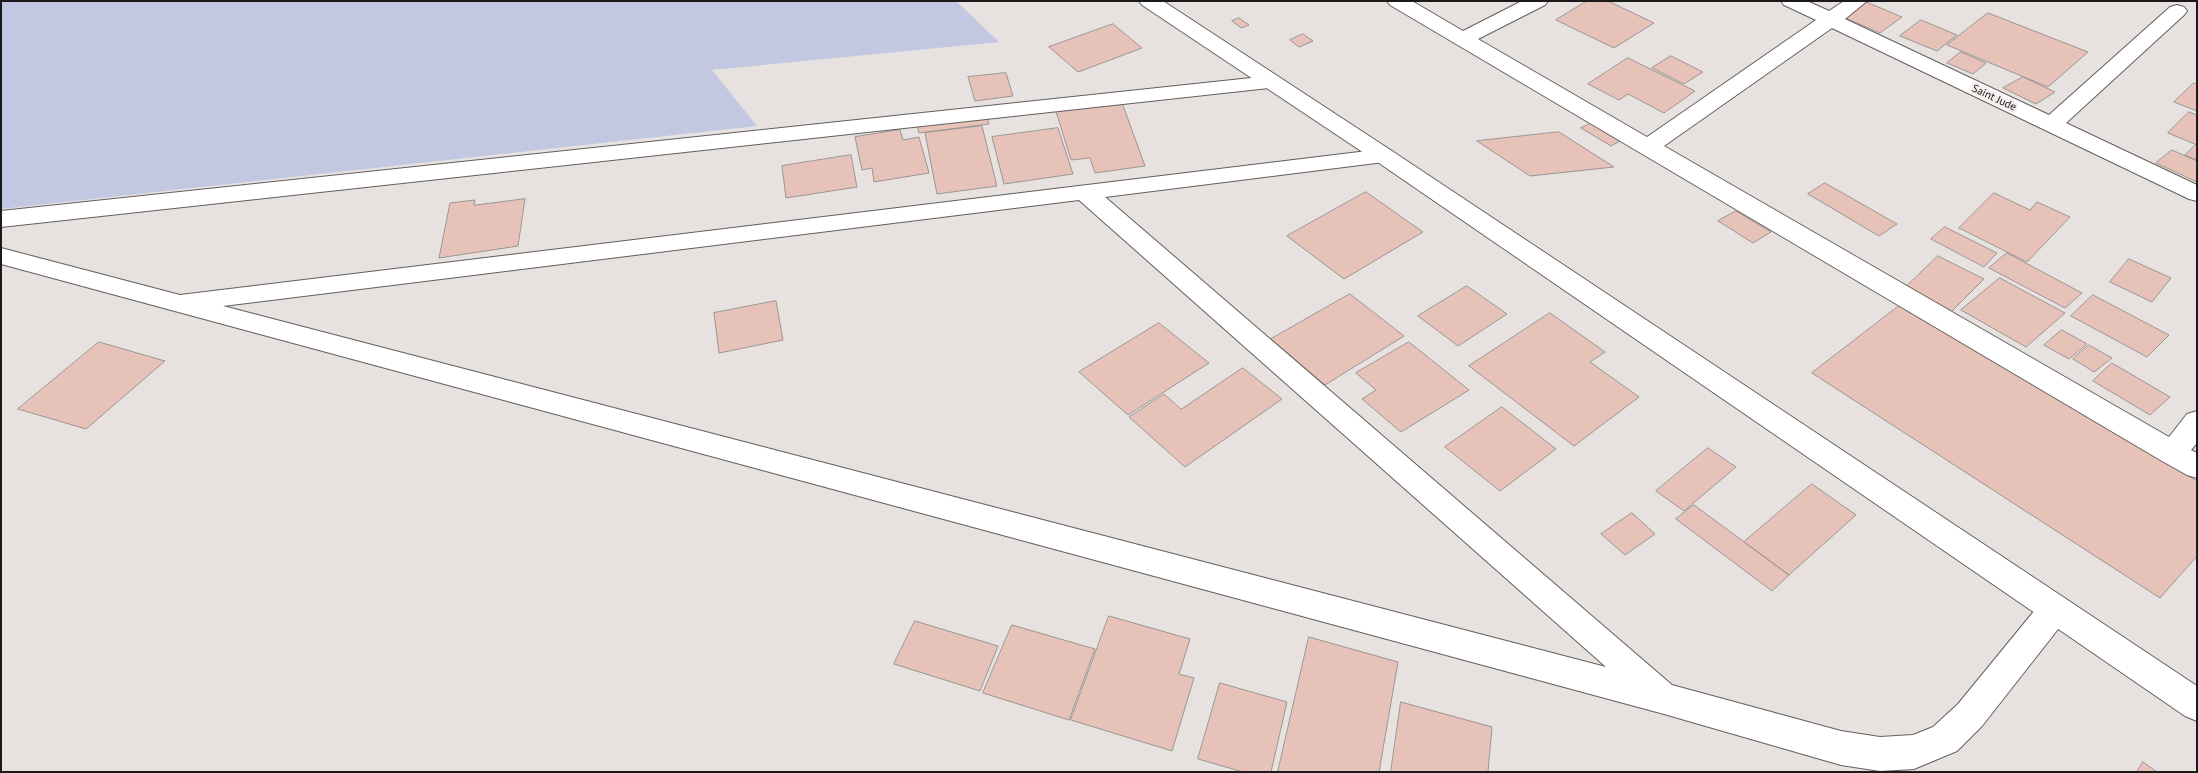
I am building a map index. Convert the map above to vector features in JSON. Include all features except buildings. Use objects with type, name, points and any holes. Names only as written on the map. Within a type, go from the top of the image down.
[{"type":"street","points":[[1149,1],[1384,156],[2197,705]]},
{"type":"street","points":[[1397,1],[1646,148],[2197,467]]},
{"type":"street","points":[[1463,39],[1538,1]]},
{"type":"street","name":"Saint Jude","points":[[1792,1],[2197,194]]},
{"type":"street","points":[[1646,148],[1857,1]]},
{"type":"street","points":[[2051,125],[2177,11]]},
{"type":"street","points":[[1,219],[1270,82]]},
{"type":"street","points":[[177,302],[1384,156]]},
{"type":"street","points":[[1084,192],[1664,698]]},
{"type":"street","points":[[1,256],[1664,698],[1841,748],[1880,754],[1914,752],[1945,739],[1970,715],[2055,609]]},
{"type":"street","points":[[2172,453],[2197,422]]},
{"type":"shaded area","points":[[1,1],[956,1],[999,42],[712,70],[757,126],[1,209]]}]
